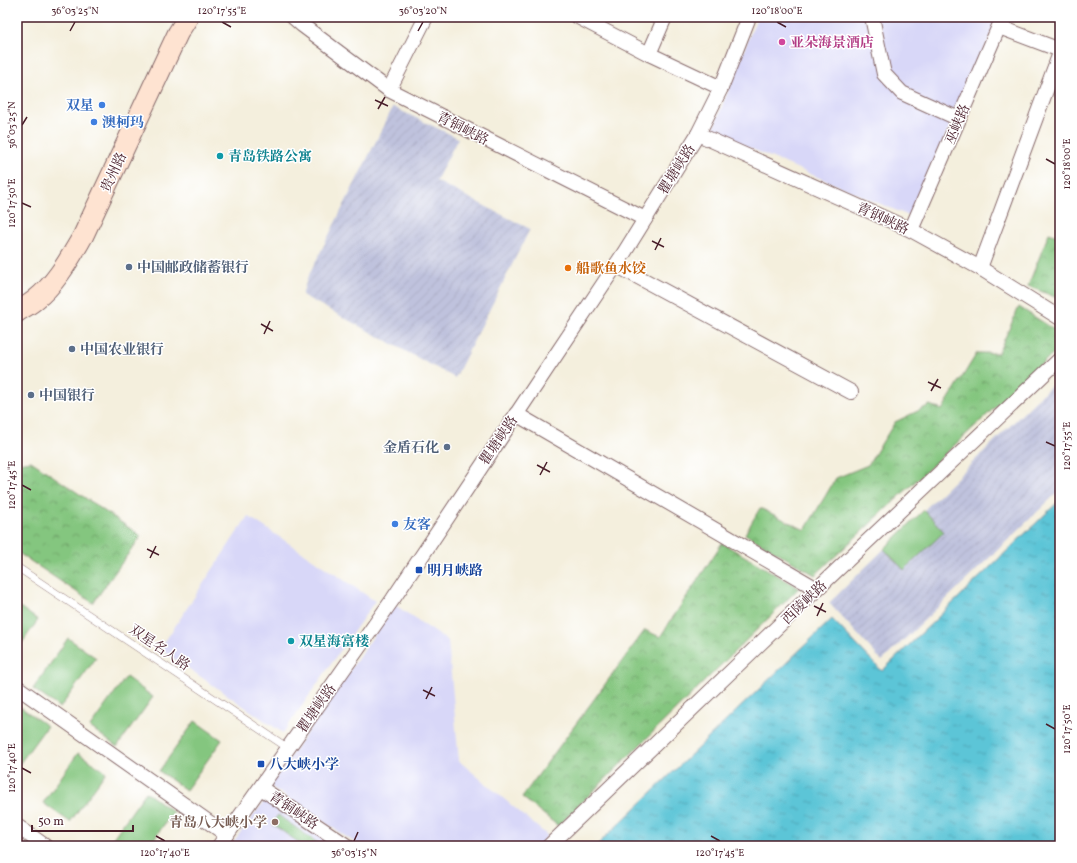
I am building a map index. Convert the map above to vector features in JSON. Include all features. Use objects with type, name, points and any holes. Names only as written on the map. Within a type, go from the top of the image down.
[{"type":"main road","name":"贵州路","points":[[17,312],[36,300],[49,286],[69,260],[83,236],[178,33],[188,17]]},
{"type":"street","name":"青铜峡路","points":[[293,17],[389,90],[646,219]]},
{"type":"street","points":[[389,90],[426,17]]},
{"type":"street","points":[[578,17],[649,54],[721,88]]},
{"type":"street","points":[[649,54],[665,17]]},
{"type":"street","name":"瞿塘峡路","points":[[223,840],[261,788],[392,598],[646,219],[698,134],[721,88],[749,17]]},
{"type":"street","points":[[872,17],[884,74],[902,93],[959,119]]},
{"type":"street","points":[[1001,22],[1060,50]]},
{"type":"street","name":"巫峡路","points":[[911,230],[1001,22]]},
{"type":"street","points":[[980,268],[1060,53]]},
{"type":"street","name":"青钢峡路","points":[[698,134],[911,230],[980,268],[1060,318]]},
{"type":"street","points":[[616,265],[851,392]]},
{"type":"street","name":"西陵峡路","points":[[549,846],[1060,359]]},
{"type":"street","points":[[516,414],[817,589]]},
{"type":"street","points":[[17,687],[223,840]]},
{"type":"street","name":"青铜峡路","points":[[261,788],[347,846]]},
{"type":"street","points":[[17,826],[45,846]]},
{"type":"lane","name":"双星名人路","points":[[17,567],[288,748]]},
{"type":"shaded area","points":[[757,17],[998,17],[909,216],[712,132]]},
{"type":"shaded area","points":[[393,107],[458,138],[436,181],[530,229],[455,378],[302,295],[307,279]]},
{"type":"shaded area","points":[[1060,377],[1060,490],[882,661],[829,603]]},
{"type":"shaded area","points":[[248,516],[375,601],[283,733],[160,649]]},
{"type":"shaded area","points":[[395,605],[448,641],[459,761],[548,836],[538,846],[360,846],[270,786]]},
{"type":"shaded area","name":"青岛八大峡小学","points":[[266,799],[336,846],[230,846]]},
{"type":"green space","points":[[1049,233],[1060,237],[1060,299],[1028,286]]},
{"type":"green space","points":[[1019,307],[1060,333],[1060,347],[815,575],[745,534],[760,508],[805,530],[836,478],[868,465],[895,422],[930,405],[942,410],[977,353],[998,353]]},
{"type":"green space","points":[[31,461],[141,536],[93,603],[17,552],[17,463]]},
{"type":"green space","points":[[924,510],[944,532],[904,570],[884,549]]},
{"type":"green space","points":[[722,543],[799,588],[558,826],[522,797],[645,630],[660,637]]},
{"type":"green space","points":[[17,605],[38,620],[17,650]]},
{"type":"green space","points":[[68,638],[96,658],[60,708],[33,689]]},
{"type":"green space","points":[[126,677],[153,697],[117,747],[90,727]]},
{"type":"green space","points":[[19,706],[47,726],[17,767],[17,710]]},
{"type":"green space","points":[[195,721],[222,740],[186,790],[159,771]]},
{"type":"green space","points":[[78,753],[106,772],[70,822],[43,803]]},
{"type":"green space","points":[[146,792],[173,812],[149,846],[115,846],[110,842]]},
{"type":"green space","points":[[278,815],[322,846],[304,846],[272,824]]},
{"type":"water","points":[[1060,500],[1060,846],[596,846],[832,619],[882,671]]},
{"type":"place","name":"亚朵海景酒店","points":[[782,42]]},
{"type":"place","name":"双星","points":[[102,105]]},
{"type":"place","name":"澳柯玛","points":[[94,122]]},
{"type":"place","name":"青岛铁路公寓","points":[[220,156]]},
{"type":"place","name":"中国邮政储蓄银行","points":[[129,267]]},
{"type":"place","name":"船歌鱼水饺","points":[[568,268]]},
{"type":"place","name":"中国农业银行","points":[[72,349]]},
{"type":"place","name":"中国银行","points":[[31,395]]},
{"type":"place","name":"金盾石化","points":[[447,447]]},
{"type":"place","name":"友客","points":[[395,524]]},
{"type":"place","name":"明月峡路","points":[[419,570]]},
{"type":"place","name":"双星海富楼","points":[[291,641]]},
{"type":"place","name":"八大峡小学","points":[[261,764]]},
{"type":"place","name":"青岛八大峡小学","points":[[275,822]]}]
